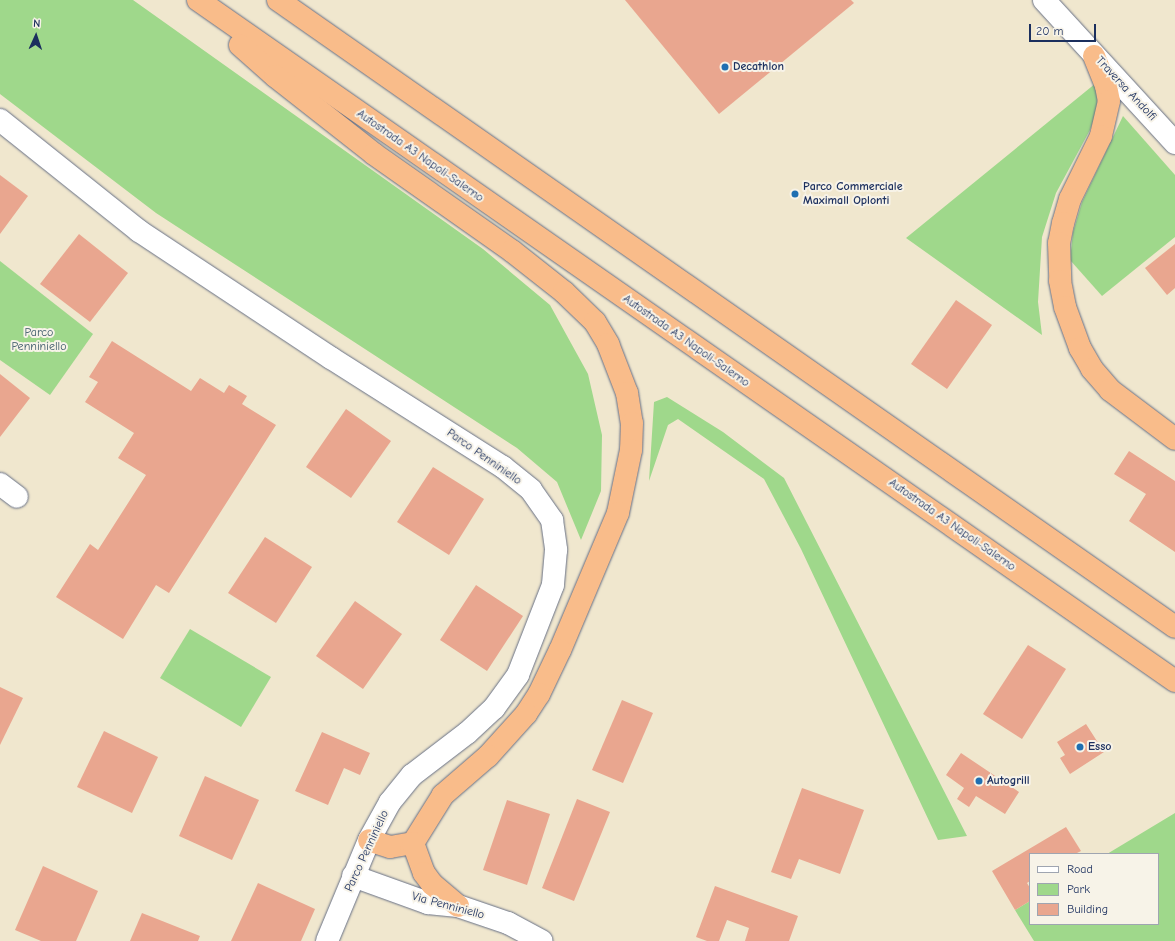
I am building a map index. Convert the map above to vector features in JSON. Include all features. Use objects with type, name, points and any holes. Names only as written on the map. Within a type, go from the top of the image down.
[{"type":"highway","points":[[190,0],[275,76],[368,149],[512,251],[568,296],[595,322],[608,344],[627,393],[632,430],[626,483],[618,513],[550,672],[526,714],[509,734],[479,764],[443,795],[413,843],[390,847],[369,840]]},
{"type":"highway","name":"Autostrada A3 Napoli-Salerno","points":[[198,0],[1175,681]]},
{"type":"highway","points":[[278,0],[1175,627]]},
{"type":"highway","points":[[1094,56],[1106,86],[1109,100],[1101,136],[1070,199],[1063,223],[1059,243],[1060,281],[1065,306],[1080,348],[1110,390],[1175,439]]},
{"type":"highway","points":[[413,843],[424,872],[432,884],[458,906]]},
{"type":"street","name":"Traversa Andolfi","points":[[1044,0],[1094,56],[1110,70],[1175,143]]},
{"type":"street","name":"Parco Penniniello","points":[[0,120],[139,231],[331,358],[503,468],[531,490],[552,520],[556,550],[554,585],[518,675],[494,708],[467,733],[412,775],[390,802],[369,840],[327,941]]},
{"type":"street","points":[[0,484],[17,497]]},
{"type":"street","name":"Via Penniniello","points":[[353,876],[428,903],[458,906],[508,923],[542,941]]},
{"type":"green space","points":[[0,0],[133,0],[483,249],[550,305],[588,374],[602,435],[601,491],[581,540],[557,482],[517,448],[156,213],[0,94]]},
{"type":"green space","points":[[1096,83],[1098,108],[1090,130],[1056,193],[1042,237],[1038,302],[1042,335],[906,238]]},
{"type":"green space","points":[[1123,116],[1175,175],[1175,237],[1102,296],[1070,260],[1073,232],[1082,202]]},
{"type":"green space","name":"Parco Penniniello","points":[[0,261],[93,334],[50,395],[0,360]]},
{"type":"green space","points":[[667,397],[723,432],[784,478],[967,836],[938,840],[801,549],[764,479],[678,419],[668,425],[649,481],[654,402]]},
{"type":"green space","points":[[190,629],[271,677],[241,727],[160,678]]},
{"type":"green space","points":[[1175,813],[1175,941],[1034,941],[1015,910],[1029,902],[1029,925],[1159,925],[1159,853],[1109,853]]},
{"type":"building","points":[[625,0],[851,0],[854,3],[719,114]]},
{"type":"building","points":[[0,175],[28,196],[0,234]]},
{"type":"building","points":[[79,234],[128,273],[90,322],[40,284]]},
{"type":"building","points":[[1175,244],[1175,288],[1167,295],[1145,268]]},
{"type":"building","points":[[956,300],[992,325],[947,389],[911,364]]},
{"type":"building","points":[[112,341],[191,391],[200,378],[224,393],[229,385],[247,396],[242,404],[276,425],[169,593],[156,585],[123,639],[56,597],[90,544],[98,550],[146,475],[118,458],[134,433],[85,402],[98,382],[89,377]]},
{"type":"building","points":[[0,374],[30,398],[0,437]]},
{"type":"building","points":[[346,409],[391,441],[351,498],[306,467]]},
{"type":"building","points":[[1129,451],[1175,481],[1175,552],[1129,521],[1146,494],[1114,474]]},
{"type":"building","points":[[433,467],[484,499],[449,555],[397,522]]},
{"type":"building","points":[[265,537],[312,567],[276,623],[228,593]]},
{"type":"building","points":[[476,585],[523,616],[487,671],[440,640]]},
{"type":"building","points":[[355,601],[402,634],[363,689],[316,656]]},
{"type":"building","points":[[1028,645],[1066,669],[1022,739],[983,714]]},
{"type":"building","points":[[0,687],[23,698],[0,745]]},
{"type":"building","points":[[622,700],[653,713],[623,783],[592,770]]},
{"type":"building","name":"Esso","points":[[1086,724],[1104,752],[1070,774],[1060,758],[1065,755],[1057,742]]},
{"type":"building","points":[[104,731],[158,757],[132,813],[77,787]]},
{"type":"building","points":[[322,732],[370,753],[360,775],[344,768],[328,805],[295,791]]},
{"type":"building","name":"Autogrill","points":[[961,753],[1019,792],[1005,814],[976,796],[969,807],[957,799],[964,788],[946,775]]},
{"type":"building","points":[[205,776],[259,800],[232,860],[179,836]]},
{"type":"building","points":[[802,788],[864,810],[840,874],[799,859],[791,879],[771,872]]},
{"type":"building","points":[[577,799],[610,812],[574,901],[542,888]]},
{"type":"building","points":[[507,800],[550,814],[527,885],[483,870]]},
{"type":"building","points":[[1066,827],[1081,851],[1077,853],[1029,853],[1029,882],[1027,883],[1029,886],[1029,902],[1015,910],[992,871]]},
{"type":"building","points":[[43,866],[98,891],[76,941],[41,941],[15,930]]},
{"type":"building","points":[[258,883],[315,909],[301,941],[231,941]]},
{"type":"building","points":[[715,886],[798,916],[789,941],[745,941],[749,928],[727,920],[719,941],[707,941],[696,937]]},
{"type":"building","points":[[142,913],[200,936],[198,941],[130,941]]},
{"type":"place","name":"Decathlon","points":[[725,67]]},
{"type":"place","name":"Parco Commerciale Maximall Oplonti","points":[[795,194]]},
{"type":"place","name":"Esso","points":[[1080,747]]},
{"type":"place","name":"Autogrill","points":[[979,781]]}]
